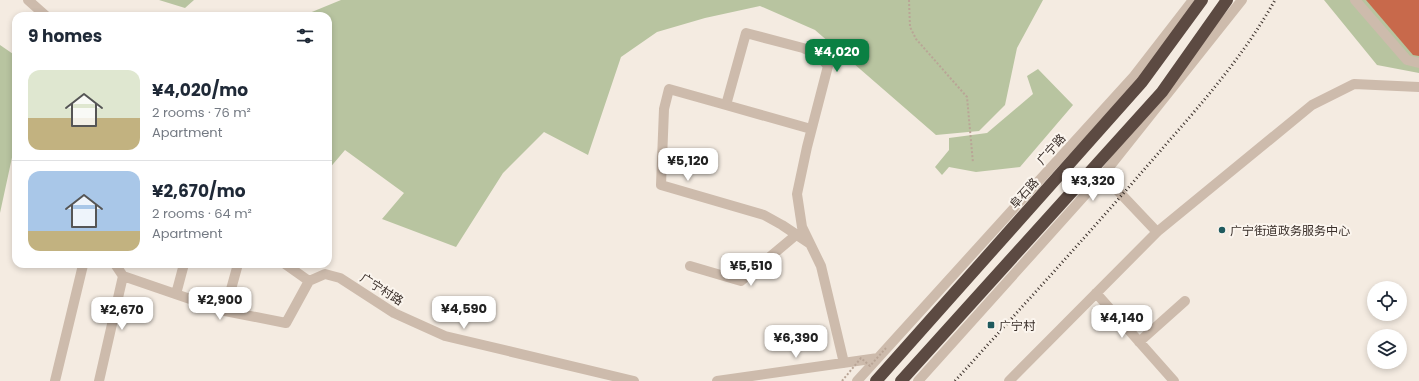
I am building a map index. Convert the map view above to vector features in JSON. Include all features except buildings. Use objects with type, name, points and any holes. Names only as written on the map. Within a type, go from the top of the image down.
[{"type":"highway","name":"阜石路","points":[[876,381],[1142,82],[1202,0]]},
{"type":"highway","points":[[901,381],[1162,92],[1227,0]]},
{"type":"street","points":[[28,0],[42,12]]},
{"type":"street","name":"广宁路","points":[[857,381],[1134,76],[1193,0]]},
{"type":"street","points":[[918,381],[1103,175],[1242,0]]},
{"type":"street","points":[[1355,0],[1407,60],[1419,63]]},
{"type":"street","points":[[726,105],[746,33],[803,48],[818,55],[828,66],[811,129],[797,194],[802,227],[821,266],[844,364]]},
{"type":"street","points":[[1009,381],[1157,232],[1312,105],[1354,84],[1419,87]]},
{"type":"street","points":[[809,243],[764,215],[661,185],[664,109],[669,89],[811,129]]},
{"type":"street","points":[[1103,175],[1157,232]]},
{"type":"street","points":[[690,266],[741,281],[796,235]]},
{"type":"street","points":[[54,381],[80,268]]},
{"type":"street","points":[[118,268],[123,276],[225,311],[286,323],[309,281],[291,268]]},
{"type":"street","points":[[176,294],[183,268]]},
{"type":"street","points":[[225,311],[237,268]]},
{"type":"street","name":"广宁村路","points":[[309,281],[324,274],[340,278],[394,313],[445,336],[634,381]]},
{"type":"street","points":[[99,381],[123,276]]},
{"type":"street","points":[[1096,293],[1174,381]]},
{"type":"street","points":[[1139,342],[1185,301]]},
{"type":"street","points":[[716,381],[878,358]]},
{"type":"path","points":[[909,0],[910,27],[916,39],[967,97],[973,163]]},
{"type":"path","points":[[842,381],[861,358],[870,366],[886,348]]},
{"type":"green space","points":[[159,0],[194,0],[185,8]]},
{"type":"green space","points":[[341,0],[1043,0],[1017,48],[1005,105],[979,131],[936,135],[815,30],[760,6],[705,18],[657,32],[621,57],[588,155],[544,132],[503,173],[456,247],[382,219],[404,193],[345,150],[332,165],[332,12],[312,12]]},
{"type":"green space","points":[[1324,0],[1419,0],[1419,73],[1377,65]]},
{"type":"green space","points":[[0,45],[12,53],[12,158],[0,213]]},
{"type":"green space","points":[[1038,69],[1073,105],[1020,167],[976,172],[949,167],[942,175],[935,167],[949,150],[949,138],[987,133],[1033,94],[1027,76]]},
{"type":"railway","points":[[955,381],[1100,219],[1216,86],[1247,44],[1275,0]]},
{"type":"place","name":"广宁街道政务服务中心","points":[[1222,230]]},
{"type":"place","name":"广宁村","points":[[991,325]]}]
